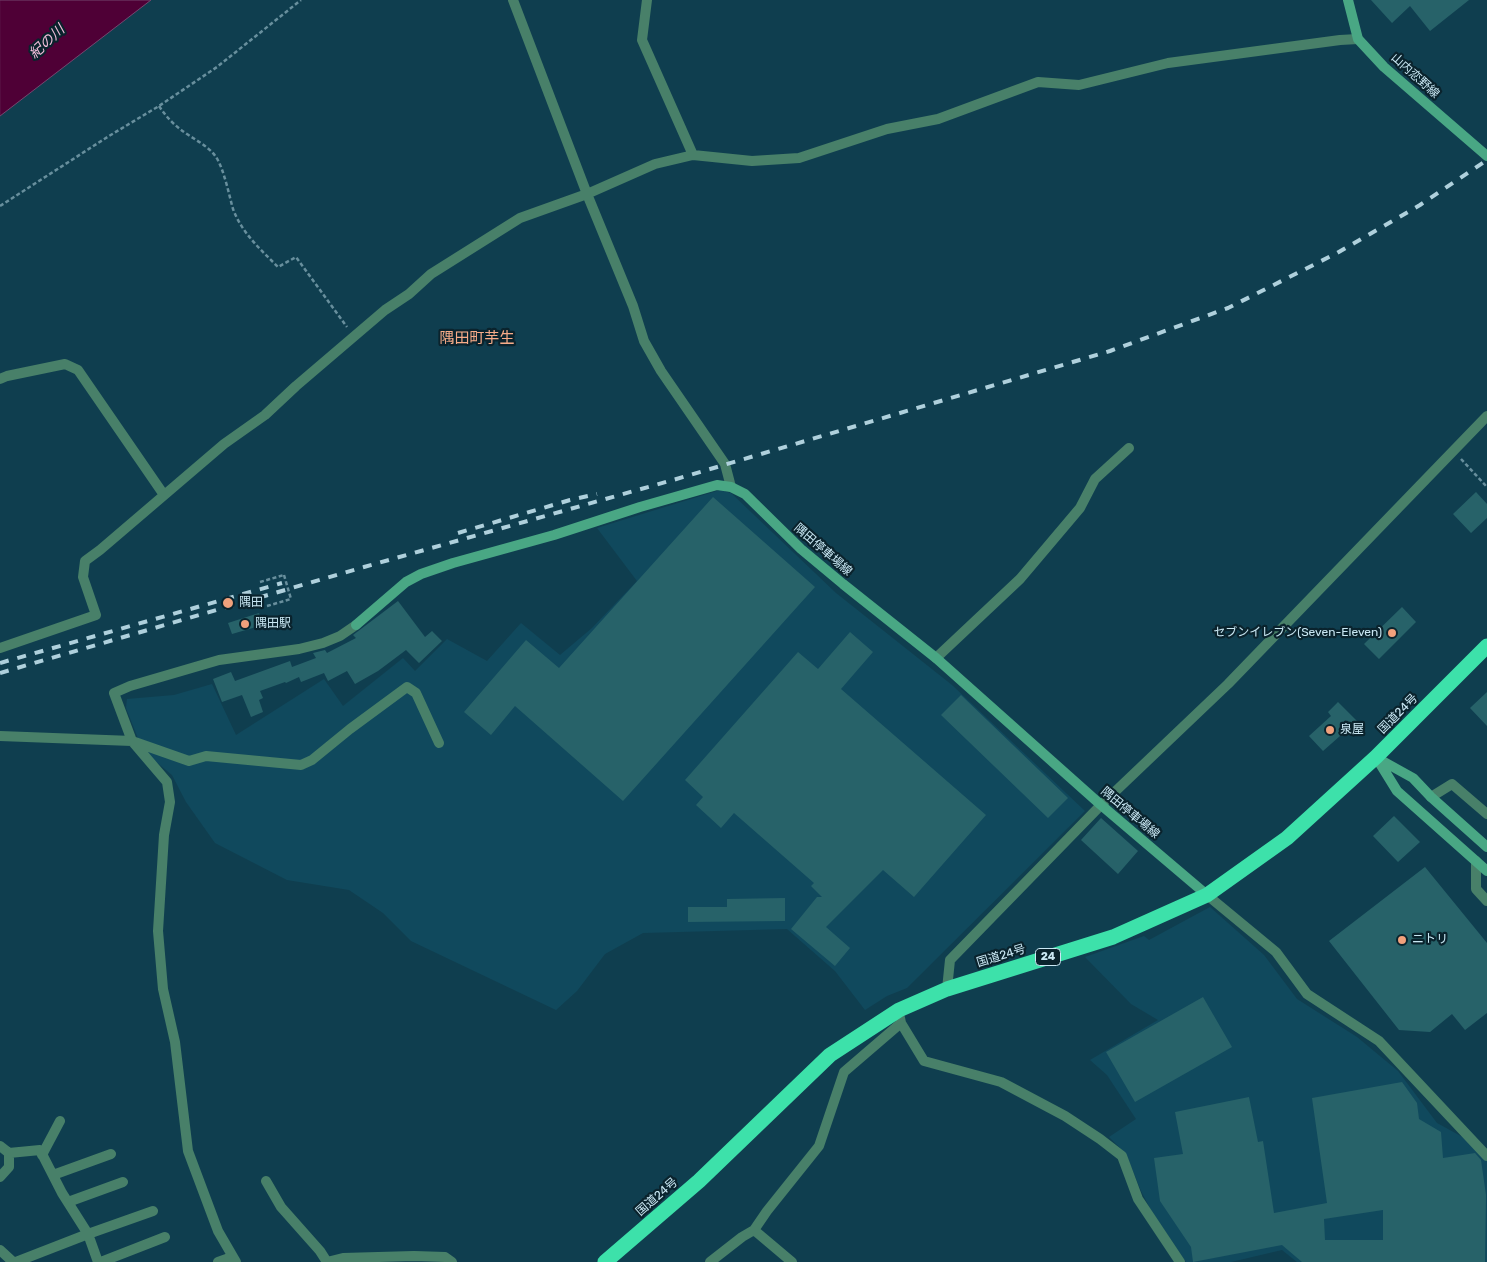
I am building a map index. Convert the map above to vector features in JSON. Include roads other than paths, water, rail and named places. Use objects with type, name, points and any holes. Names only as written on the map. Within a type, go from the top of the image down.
[{"type":"highway","name":"国道24号","points":[[605,1262],[699,1181],[830,1055],[948,989],[1113,937],[1207,895],[1287,838],[1376,757],[1487,646]]},
{"type":"main road","name":"山内恋野線","points":[[1348,0],[1358,39],[1384,67],[1487,156]]},
{"type":"main road","points":[[356,625],[406,582],[421,574],[700,490],[717,486],[731,487]]},
{"type":"main road","name":"隅田停車場線","points":[[731,487],[745,494],[801,549],[936,658],[1101,805],[1207,895]]},
{"type":"main road","points":[[1376,757],[1413,778],[1431,797],[1487,847]]},
{"type":"main road","points":[[1376,757],[1397,791],[1487,871]]},
{"type":"street","points":[[513,0],[587,194],[633,306],[644,341],[661,371],[726,464],[731,487]]},
{"type":"street","points":[[648,0],[642,40],[693,155]]},
{"type":"street","points":[[0,648],[96,615],[83,577],[85,561],[224,444],[265,415],[385,310],[409,294],[431,274],[520,218],[587,194],[655,164],[693,155],[752,161],[799,158],[886,129],[938,118],[1038,82],[1080,85],[1168,63],[1358,39]]},
{"type":"street","points":[[0,379],[65,364],[78,370],[164,495]]},
{"type":"street","points":[[948,989],[950,960],[1101,805],[1228,684],[1487,416]]},
{"type":"street","points":[[936,658],[1020,579],[1080,508],[1094,479],[1129,448]]},
{"type":"street","points":[[218,1262],[234,1260],[218,1231],[188,1152],[176,1042],[163,989],[158,931],[164,835],[170,802],[167,782],[132,741],[114,693],[130,686],[219,660],[299,649],[322,643],[340,636],[356,625]]},
{"type":"street","points":[[0,736],[132,741],[189,761],[206,756],[301,765],[312,760],[407,687],[416,693],[439,743]]},
{"type":"street","points":[[1431,797],[1452,784],[1487,814]]},
{"type":"street","points":[[1476,861],[1476,889],[1487,900]]},
{"type":"street","points":[[1207,895],[1276,952],[1307,994],[1379,1042],[1487,1156]]},
{"type":"street","points":[[710,1262],[754,1230],[819,1146],[844,1072],[900,1016],[924,1061],[1001,1082],[1065,1116],[1122,1156],[1138,1199],[1180,1262]]},
{"type":"street","points":[[42,1155],[60,1121]]},
{"type":"street","points":[[0,1177],[9,1167],[4,1149],[40,1150],[88,1234],[99,1262],[165,1237]]},
{"type":"street","points":[[53,1175],[111,1154]]},
{"type":"street","points":[[266,1181],[281,1207],[320,1250],[327,1262],[343,1258],[414,1256],[445,1257],[452,1262]]},
{"type":"street","points":[[68,1202],[123,1182]]},
{"type":"street","points":[[0,1250],[14,1262],[153,1211]]},
{"type":"street","points":[[754,1230],[792,1262]]},
{"type":"water","name":"紀の川","points":[[0,0],[151,0],[0,116]]},
{"type":"railway","points":[[0,673],[364,567],[673,480],[1110,351],[1228,308],[1337,253],[1420,205],[1487,160]]},
{"type":"railway","points":[[458,533],[570,500],[597,494]]},
{"type":"railway","points":[[0,663],[282,583]]},
{"type":"place","name":"隅田","points":[[228,603]]},
{"type":"place","name":"隅田駅","points":[[245,624]]},
{"type":"place","name":"セブンイレブン(Seven-Eleven)","points":[[1392,633]]},
{"type":"place","name":"泉屋","points":[[1330,730]]},
{"type":"place","name":"ニトリ","points":[[1402,940]]},
{"type":"district","name":"隅田町芋生","points":[[477,339]]}]
